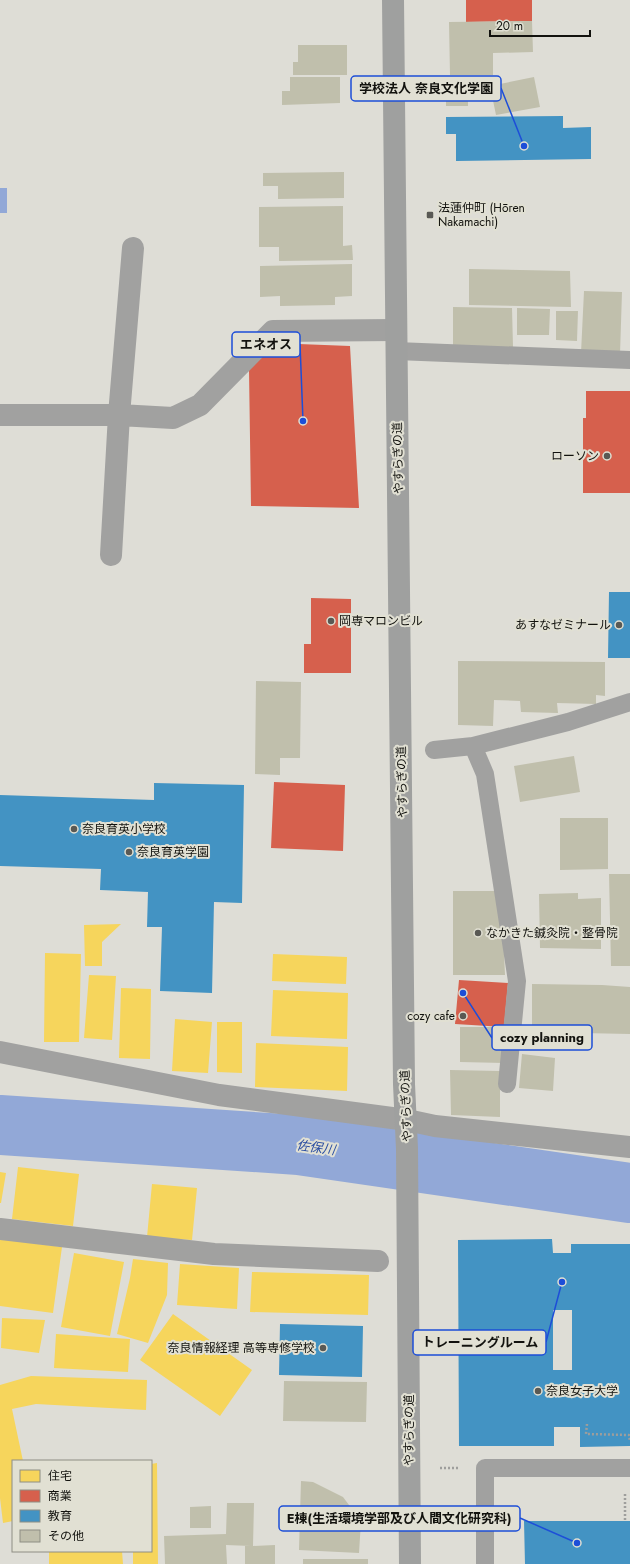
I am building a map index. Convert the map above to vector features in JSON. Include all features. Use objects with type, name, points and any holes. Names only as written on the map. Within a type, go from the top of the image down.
[{"type":"street","name":"やすらぎの道","points":[[393,0],[404,1084],[407,1128],[410,1564]]},
{"type":"street","points":[[111,555],[119,415],[133,248]]},
{"type":"street","points":[[0,415],[119,415],[173,418],[200,405],[273,331],[396,341]]},
{"type":"street","points":[[0,1052],[219,1095],[407,1128],[435,1126],[630,1147]]},
{"type":"street","points":[[0,1229],[214,1254],[378,1261]]},
{"type":"lane","points":[[396,341],[630,360]]},
{"type":"lane","points":[[434,750],[473,746],[568,722],[630,702]]},
{"type":"lane","points":[[473,746],[484,774],[517,981],[507,1084]]},
{"type":"lane","points":[[484,1564],[484,1468],[630,1468]]},
{"type":"path","points":[[587,1424],[586,1434],[629,1435],[630,1446]]},
{"type":"path","points":[[440,1468],[451,1468]]},
{"type":"water","points":[[0,188],[7,188],[7,213],[0,213]]},
{"type":"building: 住宅","points":[[121,924],[102,942],[102,966],[85,966],[84,925]]},
{"type":"building: 住宅","points":[[45,953],[81,954],[79,1042],[44,1042]]},
{"type":"building: 住宅","points":[[273,954],[347,957],[346,984],[272,981]]},
{"type":"building: 住宅","points":[[89,975],[116,976],[112,1040],[84,1038]]},
{"type":"building: 住宅","points":[[121,988],[151,989],[150,1059],[119,1058]]},
{"type":"building: 住宅","points":[[273,990],[348,993],[347,1039],[271,1036]]},
{"type":"building: 住宅","points":[[175,1019],[212,1022],[208,1073],[172,1071]]},
{"type":"building: 住宅","points":[[217,1022],[242,1022],[242,1073],[217,1072]]},
{"type":"building: 住宅","points":[[256,1043],[348,1047],[347,1091],[255,1087]]},
{"type":"building: 住宅","points":[[18,1167],[79,1174],[73,1226],[12,1219]]},
{"type":"building: 住宅","points":[[0,1172],[6,1173],[1,1203],[0,1203]]},
{"type":"building: 住宅","points":[[152,1184],[197,1188],[192,1240],[147,1237]]},
{"type":"building: 住宅","points":[[0,1239],[62,1247],[53,1313],[0,1306]]},
{"type":"building: 住宅","points":[[74,1253],[124,1262],[110,1336],[61,1327]]},
{"type":"building: 住宅","points":[[133,1259],[168,1263],[167,1295],[148,1343],[117,1334]]},
{"type":"building: 住宅","points":[[180,1264],[239,1268],[237,1309],[177,1305]]},
{"type":"building: 住宅","points":[[252,1272],[369,1275],[368,1315],[250,1312]]},
{"type":"building: 住宅","points":[[173,1314],[252,1370],[220,1416],[140,1360]]},
{"type":"building: 住宅","points":[[2,1318],[45,1320],[39,1353],[1,1348]]},
{"type":"building: 住宅","points":[[56,1334],[130,1339],[128,1372],[54,1368]]},
{"type":"building: 住宅","points":[[31,1376],[147,1380],[146,1410],[36,1404],[12,1409],[23,1460],[12,1460],[12,1521],[3,1523],[0,1498],[0,1385]]},
{"type":"building: 住宅","points":[[157,1463],[158,1564],[133,1564],[133,1552],[152,1552],[152,1464]]},
{"type":"building: 住宅","points":[[49,1552],[122,1552],[123,1564],[49,1564]]},
{"type":"building: 商業","points":[[466,0],[532,0],[532,21],[466,22]]},
{"type":"building: 商業","points":[[273,343],[350,346],[359,508],[251,506],[249,370]]},
{"type":"building: 商業","name":"ローソン","points":[[586,391],[630,391],[630,493],[583,493],[583,418],[586,418]]},
{"type":"building: 商業","name":"岡専マロンビル","points":[[311,598],[351,599],[351,673],[304,673],[304,644],[311,644]]},
{"type":"building: 商業","points":[[274,782],[345,785],[343,851],[271,848]]},
{"type":"building: 商業","points":[[459,980],[508,983],[504,1027],[455,1024]]},
{"type":"building: 教育","points":[[563,116],[563,128],[591,127],[591,159],[456,161],[456,134],[446,134],[446,117]]},
{"type":"building: 教育","name":"あすなゼミナール","points":[[609,592],[630,592],[630,658],[608,658]]},
{"type":"building: 教育","points":[[154,783],[244,785],[242,903],[214,902],[212,993],[160,991],[162,927],[147,927],[148,892],[100,890],[101,869],[0,866],[0,795],[154,800]]},
{"type":"building: 教育","points":[[552,1239],[553,1253],[571,1253],[571,1244],[630,1244],[630,1446],[580,1447],[580,1427],[554,1427],[554,1446],[459,1446],[458,1240]],"holes":[[[553,1310],[572,1310],[572,1370],[553,1370]]]},
{"type":"building: 教育","points":[[280,1324],[363,1326],[362,1377],[279,1375]]},
{"type":"building: 教育","points":[[524,1521],[630,1521],[630,1564],[525,1564]]},
{"type":"building: その他","points":[[532,21],[533,52],[493,53],[493,75],[450,75],[449,22]]},
{"type":"building: その他","points":[[298,45],[347,45],[347,75],[293,75],[293,62],[298,62]]},
{"type":"building: その他","points":[[446,76],[468,76],[468,106],[446,106]]},
{"type":"building: その他","points":[[290,77],[340,77],[340,103],[282,105],[282,91],[290,91]]},
{"type":"building: その他","points":[[534,77],[540,107],[496,115],[490,86]]},
{"type":"building: その他","points":[[344,172],[344,198],[278,199],[278,186],[263,186],[263,173]]},
{"type":"building: その他","points":[[343,206],[343,246],[352,245],[353,260],[279,261],[279,247],[259,247],[259,207]]},
{"type":"building: その他","points":[[352,264],[352,296],[335,297],[335,305],[280,306],[280,296],[260,297],[260,266]]},
{"type":"building: その他","points":[[469,269],[570,271],[571,307],[469,305]]},
{"type":"building: その他","points":[[584,291],[622,292],[620,354],[581,353]]},
{"type":"building: その他","points":[[453,307],[512,308],[513,347],[453,347]]},
{"type":"building: その他","points":[[517,308],[550,309],[549,335],[517,335]]},
{"type":"building: その他","points":[[556,311],[578,311],[577,341],[556,340]]},
{"type":"building: その他","points":[[458,661],[605,662],[605,696],[596,695],[596,704],[557,703],[558,713],[521,712],[520,701],[494,700],[493,726],[458,725]]},
{"type":"building: その他","points":[[256,681],[301,682],[300,758],[280,758],[280,775],[255,774]]},
{"type":"building: その他","points":[[574,756],[580,792],[520,802],[514,766]]},
{"type":"building: その他","points":[[560,818],[608,818],[608,869],[560,870]]},
{"type":"building: その他","points":[[609,874],[630,874],[630,966],[611,966]]},
{"type":"building: その他","name":"なかきた鍼灸院・整骨院","points":[[453,891],[501,891],[505,975],[453,975]]},
{"type":"building: その他","points":[[578,893],[578,899],[601,898],[601,949],[540,948],[539,894]]},
{"type":"building: その他","points":[[532,984],[630,987],[630,1034],[532,1032]]},
{"type":"building: その他","points":[[460,1027],[504,1027],[504,1063],[460,1062]]},
{"type":"building: その他","points":[[522,1054],[555,1058],[553,1091],[519,1088]]},
{"type":"building: その他","points":[[450,1070],[500,1071],[500,1117],[451,1115]]},
{"type":"building: その他","points":[[284,1381],[367,1382],[366,1422],[283,1421]]},
{"type":"building: その他","points":[[301,1481],[313,1482],[343,1497],[361,1521],[359,1553],[299,1550]]},
{"type":"building: その他","points":[[227,1503],[254,1503],[253,1546],[275,1545],[275,1564],[245,1564],[245,1546],[251,1546],[226,1545],[227,1564],[165,1564],[164,1536],[226,1534]]},
{"type":"building: その他","points":[[211,1506],[211,1528],[190,1528],[190,1507]]},
{"type":"building: その他","points":[[303,1559],[368,1559],[368,1564],[303,1564]]},
{"type":"waterway","name":"佐保川","points":[[0,1125],[299,1145],[630,1193]]},
{"type":"place","name":"学校法人 奈良文化学園","points":[[524,146]]},
{"type":"place","name":"法蓮仲町 (Hōren Nakamachi)","points":[[430,215]]},
{"type":"place","name":"エネオス","points":[[303,421]]},
{"type":"place","name":"ローソン","points":[[607,456]]},
{"type":"place","name":"岡専マロンビル","points":[[331,621]]},
{"type":"place","name":"あすなゼミナール","points":[[619,625]]},
{"type":"place","name":"奈良育英小学校","points":[[74,829]]},
{"type":"place","name":"奈良育英学園","points":[[129,852]]},
{"type":"place","name":"なかきた鍼灸院・整骨院","points":[[478,933]]},
{"type":"place","name":"cozy planning","points":[[463,993]]},
{"type":"place","name":"cozy cafe","points":[[463,1016]]},
{"type":"place","name":"トレーニングルーム","points":[[562,1282]]},
{"type":"place","name":"奈良情報経理 高等専修学校","points":[[323,1348]]},
{"type":"place","name":"奈良女子大学","points":[[538,1391]]},
{"type":"place","name":"E棟(生活環境学部及び人間文化研究科)","points":[[577,1543]]}]
